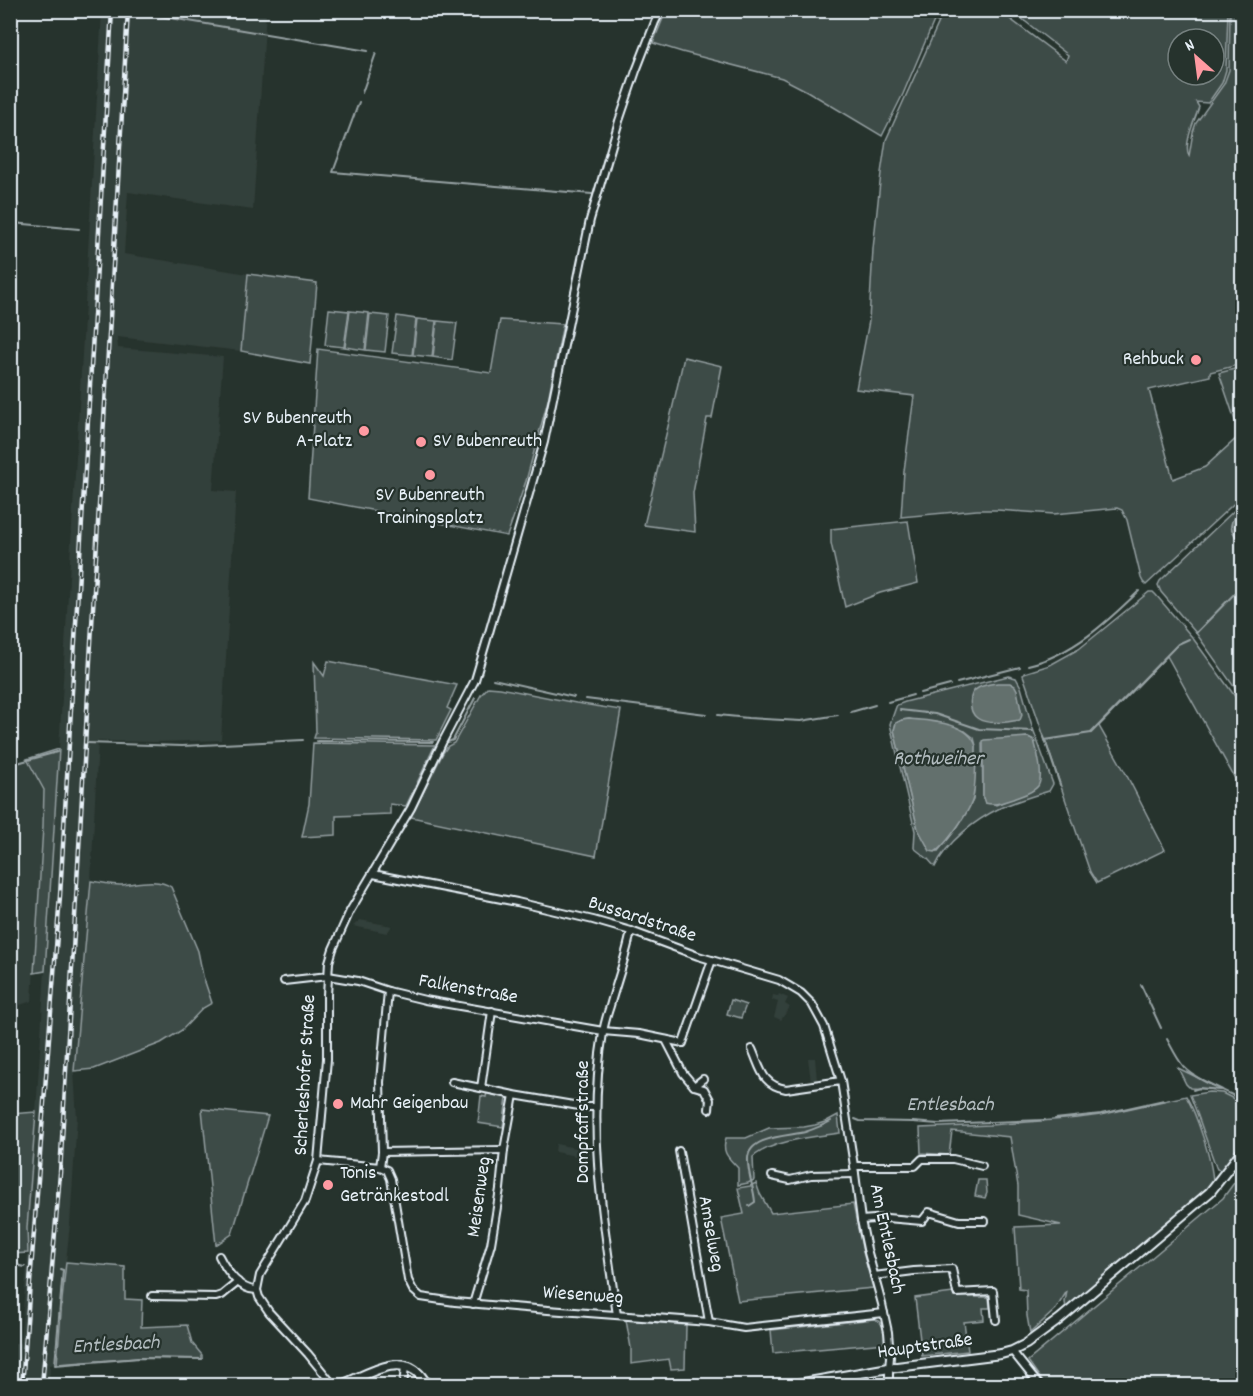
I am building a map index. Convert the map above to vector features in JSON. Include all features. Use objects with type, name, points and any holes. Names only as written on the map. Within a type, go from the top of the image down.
[{"type":"street","name":"Scherleshofer Straße","points":[[257,1290],[260,1275],[305,1201],[318,1161],[327,1059],[329,962],[350,911],[411,808],[474,680],[544,442],[590,220],[626,101],[661,10]]},
{"type":"street","name":"Bussardstraße","points":[[373,874],[593,920],[779,980],[801,993],[812,1004],[824,1026],[841,1081]]},
{"type":"street","name":"Dompfaffstraße","points":[[617,1315],[600,1196],[596,1107],[603,1031],[631,931]]},
{"type":"street","points":[[666,1040],[683,1043],[712,960]]},
{"type":"street","name":"Scherleshofer Straße","points":[[284,981],[328,976]]},
{"type":"street","name":"Falkenstraße","points":[[328,976],[358,981],[425,1000],[666,1040]]},
{"type":"street","points":[[318,1161],[380,1167],[382,1152],[380,1082],[388,991]]},
{"type":"street","points":[[481,1088],[492,1011]]},
{"type":"street","points":[[666,1040],[681,1074],[694,1086],[704,1089],[710,1100],[709,1109]]},
{"type":"street","points":[[752,1049],[768,1083],[777,1087],[786,1089],[841,1081]]},
{"type":"street","points":[[694,1086],[703,1080]]},
{"type":"street","name":"Am Entlesbach","points":[[841,1081],[861,1220],[884,1313],[890,1349],[889,1386]]},
{"type":"street","points":[[452,1082],[514,1095],[596,1107]]},
{"type":"street","name":"Meisenweg","points":[[473,1304],[491,1244],[514,1095]]},
{"type":"street","points":[[382,1152],[504,1150]]},
{"type":"street","name":"Amselweg","points":[[679,1151],[709,1322]]},
{"type":"street","name":"Hauptstraße","points":[[786,1386],[889,1368],[1012,1351],[1026,1344],[1060,1319],[1210,1192],[1242,1151]]},
{"type":"street","points":[[772,1176],[790,1180],[855,1170],[915,1166],[922,1160],[953,1160],[982,1166]]},
{"type":"street","name":"Wiesenweg","points":[[380,1167],[387,1170],[391,1179],[408,1280],[413,1290],[421,1297],[473,1304],[709,1322],[744,1328],[884,1313]]},
{"type":"street","points":[[861,1220],[887,1218],[922,1221],[929,1212],[959,1221],[985,1221]]},
{"type":"street","points":[[219,1256],[224,1266],[238,1282],[251,1290],[257,1290],[269,1312],[336,1386],[391,1365],[415,1370],[428,1386]]},
{"type":"street","points":[[874,1276],[952,1269],[957,1293],[993,1292],[996,1320]]},
{"type":"street","points":[[152,1296],[216,1297],[238,1282]]},
{"type":"street","points":[[1012,1351],[1040,1386]]},
{"type":"street","points":[[403,1386],[405,1367]]},
{"type":"shaded area","points":[[998,10],[1066,61],[1068,55],[1017,15],[1018,11],[1228,11],[1226,70],[1226,27],[1166,27],[1166,87],[1219,87],[1208,103],[1196,102],[1199,107],[1188,139],[1189,156],[1196,123],[1222,87],[1226,87],[1229,70],[1230,11],[1242,11],[1242,364],[1210,372],[1210,376],[1149,390],[1173,479],[1205,467],[1240,435],[1219,373],[1242,367],[1242,496],[1146,585],[1141,578],[1127,520],[1122,510],[1117,508],[1054,514],[977,510],[901,517],[904,471],[914,396],[856,389],[869,321],[873,249],[886,140],[939,22],[934,21],[903,94],[882,136],[782,78],[653,43],[666,11]]},
{"type":"shaded area","points":[[102,11],[266,11],[253,210],[128,192],[124,254],[248,274],[241,351],[117,337],[118,348],[223,357],[213,490],[236,492],[221,740],[98,741],[91,881],[74,1071],[77,1118],[57,1364],[50,1365],[49,1385],[11,1386],[11,1343],[20,1343],[28,1253],[27,1228],[59,749]]},
{"type":"shaded area","points":[[455,11],[502,11],[525,18],[524,18]]},
{"type":"shaded area","points":[[248,274],[317,283],[310,364],[241,351]]},
{"type":"shaded area","points":[[329,309],[349,311],[344,347],[325,345]]},
{"type":"shaded area","points":[[350,311],[369,313],[365,350],[345,347]]},
{"type":"shaded area","points":[[370,314],[389,316],[385,352],[366,350]]},
{"type":"shaded area","points":[[397,316],[416,319],[412,355],[392,353]]},
{"type":"shaded area","points":[[417,319],[436,321],[432,357],[413,355]]},
{"type":"shaded area","name":"SV Bubenreuth","points":[[500,320],[563,324],[548,400],[526,481],[507,536],[308,498],[318,349],[491,373]]},
{"type":"shaded area","points":[[437,321],[457,323],[452,360],[433,357]]},
{"type":"shaded area","points":[[684,357],[722,366],[712,418],[707,418],[693,493],[695,532],[644,525]]},
{"type":"shaded area","points":[[1242,503],[1242,509],[1233,518],[1231,526],[1242,544],[1242,698],[1196,633],[1161,592],[1158,585]]},
{"type":"shaded area","points":[[908,521],[918,583],[880,593],[845,607],[831,543],[831,529]]},
{"type":"shaded area","points":[[1149,592],[1156,595],[1192,637],[1242,706],[1242,791],[1167,656],[1099,726],[1165,850],[1097,883],[1090,872],[1023,675],[1050,665],[1079,649]]},
{"type":"shaded area","points":[[328,661],[457,685],[447,708],[451,710],[436,740],[314,738],[316,732],[314,662],[324,676]]},
{"type":"shaded area","points":[[1008,676],[1016,678],[1053,784],[1049,791],[1006,805],[981,819],[954,841],[935,867],[914,848],[915,831],[890,724],[897,705]],"holes":[[[909,719],[965,731],[974,738],[976,746],[973,800],[958,826],[938,851],[918,829],[894,730],[896,723]],[[1028,737],[1034,740],[1039,767],[1033,790],[996,805],[983,798],[982,743]]]},
{"type":"shaded area","points":[[488,687],[621,710],[596,856],[411,817],[443,753],[448,746],[454,743],[481,695]]},
{"type":"shaded area","points":[[313,743],[435,745],[406,806],[390,804],[390,814],[336,816],[336,835],[302,837],[309,804]]},
{"type":"shaded area","points":[[59,749],[45,971],[34,973],[44,790],[27,759]]},
{"type":"shaded area","points":[[27,759],[44,790],[32,1001],[11,1008],[11,766]]},
{"type":"shaded area","points":[[91,881],[113,885],[160,882],[171,887],[198,951],[212,1003],[203,1008],[182,1030],[161,1043],[94,1069],[74,1071]]},
{"type":"shaded area","points":[[360,920],[392,926],[387,933],[353,926]]},
{"type":"shaded area","points":[[779,994],[788,998],[785,1004],[790,1007],[781,1020],[774,1017],[778,1002],[772,1000],[773,995],[778,996]]},
{"type":"shaded area","points":[[731,1000],[746,1005],[741,1018],[727,1014]]},
{"type":"shaded area","points":[[808,1058],[815,1058],[817,1080],[811,1082]]},
{"type":"shaded area","points":[[1178,1068],[1223,1090],[1190,1088]]},
{"type":"shaded area","points":[[487,1092],[507,1098],[503,1127],[478,1123],[481,1096],[486,1097]]},
{"type":"shaded area","points":[[1209,1092],[1222,1093],[1242,1103],[1242,1139],[1221,1170],[1216,1167],[1190,1095]]},
{"type":"shaded area","points":[[1186,1096],[1203,1138],[1213,1182],[1066,1308],[1067,1291],[1056,1309],[1030,1333],[1026,1290],[1019,1289],[1015,1227],[1061,1225],[1018,1215],[1018,1186],[1010,1137],[952,1131],[949,1155],[921,1153],[920,1128],[1078,1118]]},
{"type":"shaded area","points":[[202,1109],[268,1116],[232,1234],[216,1245]]},
{"type":"shaded area","points":[[36,1112],[27,1228],[28,1253],[11,1254],[11,1114]]},
{"type":"shaded area","points":[[838,1115],[840,1133],[794,1140],[761,1151],[753,1157],[754,1180],[738,1185],[738,1168],[724,1148],[726,1138],[746,1138],[769,1128],[815,1125]]},
{"type":"shaded area","points":[[556,1144],[590,1151],[591,1159],[555,1152]]},
{"type":"shaded area","points":[[1242,1172],[1242,1385],[1045,1385],[1028,1361],[1223,1198]]},
{"type":"shaded area","points":[[978,1180],[986,1180],[985,1198],[975,1196]]},
{"type":"shaded area","points":[[756,1183],[771,1213],[853,1204],[873,1288],[738,1301],[721,1218],[744,1214],[738,1188]]},
{"type":"shaded area","points":[[66,1262],[125,1267],[125,1299],[142,1300],[141,1327],[187,1325],[192,1343],[202,1355],[202,1359],[139,1358],[57,1364]]},
{"type":"shaded area","points":[[953,1293],[956,1297],[989,1297],[990,1308],[983,1308],[984,1320],[964,1322],[968,1351],[922,1356],[915,1298]]},
{"type":"shaded area","points":[[874,1319],[882,1325],[886,1343],[773,1353],[771,1330]]},
{"type":"shaded area","points":[[626,1320],[686,1325],[685,1368],[671,1369],[669,1359],[631,1364],[631,1348]]},
{"type":"water","points":[[1242,509],[1242,544],[1231,526],[1233,518]]},
{"type":"water","name":"Rothweiher","points":[[1010,683],[1015,686],[1022,715],[1020,720],[992,722],[981,720],[974,715],[970,702],[972,694],[982,686]]},
{"type":"water","name":"Rothweiher","points":[[909,719],[938,722],[957,727],[972,738],[976,746],[975,785],[971,804],[951,835],[935,852],[930,851],[918,829],[894,730],[896,723]]},
{"type":"water","name":"Rothweiher","points":[[1028,737],[1034,740],[1038,757],[1040,782],[1038,786],[1030,792],[1003,802],[985,803],[983,798],[983,741]]},
{"type":"waterway","points":[[129,11],[368,51]]},
{"type":"waterway","points":[[362,93],[376,53]]},
{"type":"waterway","points":[[10,73],[12,74],[13,223],[79,229]]},
{"type":"waterway","points":[[359,102],[333,172],[592,194]]},
{"type":"waterway","points":[[1196,633],[1242,586]]},
{"type":"waterway","points":[[1028,665],[1059,654],[1088,636],[1139,591]]},
{"type":"waterway","points":[[1045,740],[1091,733],[1178,644],[1189,639]]},
{"type":"waterway","points":[[957,683],[1020,667]]},
{"type":"waterway","points":[[493,679],[574,697]]},
{"type":"waterway","points":[[920,693],[950,685]]},
{"type":"waterway","points":[[888,702],[913,695]]},
{"type":"waterway","points":[[448,742],[453,740],[475,698]]},
{"type":"waterway","points":[[586,699],[706,714]]},
{"type":"waterway","points":[[851,712],[875,705]]},
{"type":"waterway","points":[[900,710],[935,714],[979,729],[1033,731]]},
{"type":"waterway","points":[[718,715],[801,721],[838,715]]},
{"type":"waterway","points":[[1044,737],[1060,785]]},
{"type":"waterway","points":[[87,743],[182,746],[303,740]]},
{"type":"waterway","points":[[317,741],[433,742]]},
{"type":"waterway","points":[[10,765],[57,752]]},
{"type":"waterway","points":[[1141,985],[1161,1028]]},
{"type":"waterway","points":[[1167,1039],[1179,1061],[1190,1072],[1242,1100]]},
{"type":"waterway","points":[[1193,1090],[1199,1088],[1220,1090]]},
{"type":"waterway","points":[[1055,1119],[1101,1114],[1164,1100]]},
{"type":"waterway","name":"Entlesbach","points":[[855,1119],[938,1124],[1045,1120]]},
{"type":"waterway","name":"Entlesbach","points":[[749,1206],[755,1202],[748,1161],[749,1153],[754,1146],[779,1136],[805,1132],[831,1121]]},
{"type":"waterway","name":"Entlesbach","points":[[10,1260],[25,1267]]},
{"type":"waterway","name":"Entlesbach","points":[[60,1269],[63,1270],[55,1365],[139,1358],[202,1359]]},
{"type":"railway","points":[[22,1386],[60,896],[112,10]]},
{"type":"railway","points":[[42,1386],[60,1173],[128,10]]},
{"type":"place","name":"Rehbuck","points":[[1196,360]]},
{"type":"place","name":"SV Bubenreuth A-Platz","points":[[364,431]]},
{"type":"place","name":"SV Bubenreuth","points":[[421,442]]},
{"type":"place","name":"SV Bubenreuth Trainingsplatz","points":[[430,475]]},
{"type":"place","name":"Mahr Geigenbau","points":[[338,1104]]},
{"type":"place","name":"Tonis Getränkestodl","points":[[328,1185]]}]
